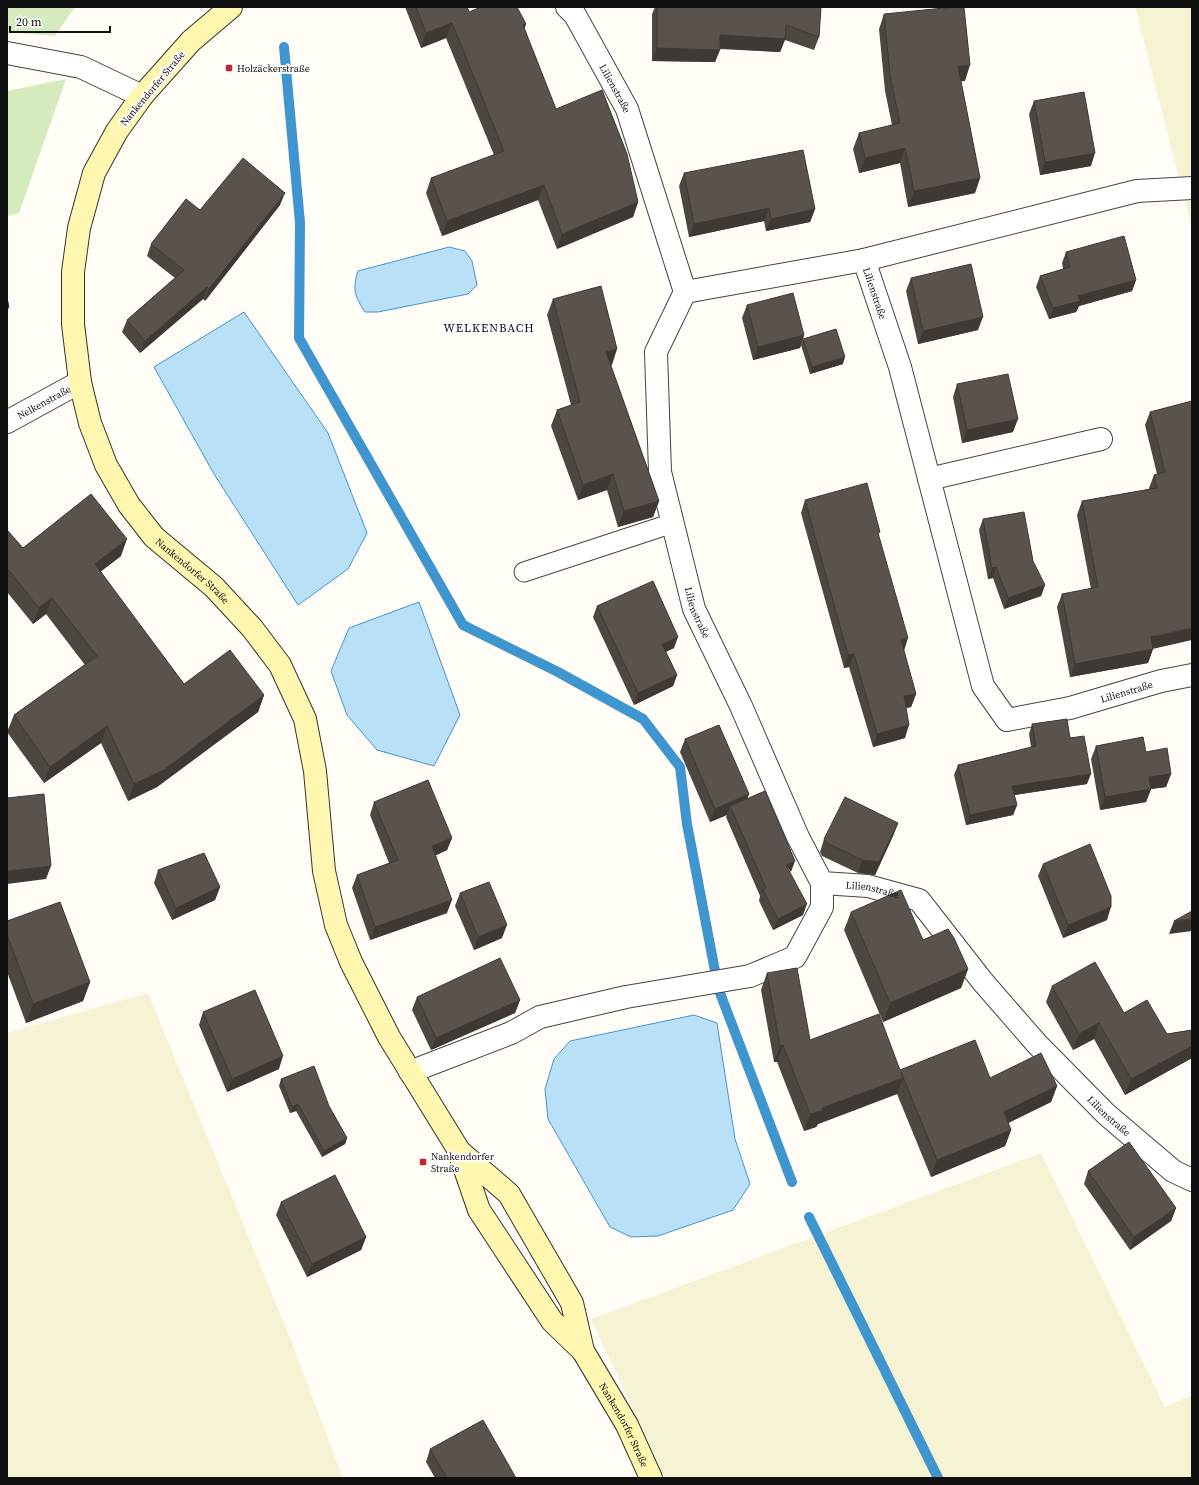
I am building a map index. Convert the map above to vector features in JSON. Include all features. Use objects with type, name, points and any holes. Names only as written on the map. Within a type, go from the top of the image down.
[{"type":"main road","name":"Nankendorfer Straße","points":[[231,7],[191,41],[142,96],[117,131],[94,173],[79,228],[73,272],[73,324],[80,382],[90,423],[106,465],[129,505],[154,538],[214,587],[252,628],[280,665],[305,719],[316,771],[323,864],[336,925],[351,962],[389,1036],[458,1149],[479,1210],[552,1321],[583,1351],[627,1425],[651,1478]]},
{"type":"main road","name":"Nankendorfer Straße","points":[[458,1149],[509,1194],[572,1303],[583,1351]]},
{"type":"street","name":"Lilienstraße","points":[[567,7],[575,15],[627,110],[685,292],[656,352],[660,472],[694,609],[741,706],[798,838],[822,883],[868,886],[919,900],[983,982],[1037,1044],[1106,1114],[1173,1171],[1192,1180]]},
{"type":"street","points":[[7,53],[81,67],[142,96]]},
{"type":"street","points":[[864,260],[1137,191],[1192,188]]},
{"type":"street","name":"Lilienstraße","points":[[685,292],[864,260],[900,367],[983,686],[1007,720],[1070,708],[1161,681],[1192,675]]},
{"type":"street","name":"Nelkenstraße","points":[[7,422],[80,382]]},
{"type":"street","points":[[928,479],[1101,439]]},
{"type":"street","points":[[410,1072],[511,1032],[540,1017],[626,997],[750,976],[795,957],[822,907],[822,883]]},
{"type":"lane","points":[[524,572],[673,522]]},
{"type":"shaded area","points":[[1135,7],[1192,7],[1192,228]]},
{"type":"shaded area","points":[[148,993],[289,1335],[343,1478],[7,1478],[7,1033]]},
{"type":"shaded area","points":[[1041,1153],[1165,1407],[1192,1395],[1192,1478],[665,1478],[591,1319]]},
{"type":"green space","points":[[7,7],[75,7],[55,36],[7,32]]},
{"type":"green space","points":[[66,79],[19,213],[7,216],[7,91]]},
{"type":"water","points":[[449,247],[465,251],[472,261],[477,285],[468,294],[378,312],[365,312],[359,302],[355,288],[358,271]]},
{"type":"water","points":[[244,312],[328,433],[367,533],[348,569],[298,605],[214,474],[154,367]]},
{"type":"water","points":[[419,602],[460,715],[434,766],[377,750],[347,715],[331,671],[349,628]]},
{"type":"water","points":[[694,1015],[717,1023],[735,1139],[750,1184],[733,1210],[658,1236],[631,1237],[610,1227],[548,1119],[545,1089],[554,1059],[570,1041]]},
{"type":"building","points":[[416,7],[467,7],[469,12],[481,7],[517,7],[526,24],[523,25],[556,109],[602,90],[627,154],[638,202],[562,234],[544,185],[447,221],[431,178],[504,151],[452,23],[426,33]]},
{"type":"building","points":[[657,7],[821,7],[819,37],[786,25],[785,39],[720,35],[720,50],[657,48]]},
{"type":"building","points":[[964,7],[970,65],[958,66],[980,178],[914,191],[905,148],[865,158],[859,133],[900,123],[890,75],[884,14]]},
{"type":"building","points":[[1084,92],[1095,153],[1045,162],[1034,101]]},
{"type":"building","points":[[803,150],[815,209],[771,219],[769,208],[694,224],[684,173]]},
{"type":"building","points":[[243,158],[285,193],[209,289],[207,287],[145,341],[127,320],[184,270],[151,244],[186,199],[200,210]]},
{"type":"building","points":[[1124,236],[1136,280],[1078,296],[1080,301],[1053,308],[1040,276],[1070,267],[1066,252]]},
{"type":"building","points":[[971,264],[983,317],[923,331],[911,278]]},
{"type":"building","points":[[601,286],[617,349],[606,352],[659,501],[624,511],[613,474],[583,485],[557,410],[580,402],[553,299]]},
{"type":"building","points":[[793,293],[804,335],[758,347],[747,305]]},
{"type":"building","points":[[836,329],[845,357],[812,367],[803,339]]},
{"type":"building","points":[[1008,374],[1018,419],[967,430],[957,384]]},
{"type":"building","points":[[1192,401],[1192,628],[1151,637],[1153,649],[1075,664],[1062,594],[1098,587],[1082,501],[1157,488],[1154,475],[1165,472],[1150,412]]},
{"type":"building","points":[[867,483],[880,532],[878,533],[908,638],[901,640],[916,694],[904,696],[909,725],[877,734],[854,654],[848,655],[805,500]]},
{"type":"building","points":[[91,494],[127,539],[95,564],[184,684],[230,650],[264,695],[164,770],[134,784],[107,726],[50,767],[14,715],[97,656],[52,598],[39,608],[7,568],[7,530],[23,548]]},
{"type":"building","points":[[1024,512],[1033,561],[1045,585],[1008,598],[996,567],[992,568],[983,519]]},
{"type":"building","points":[[653,581],[678,637],[662,644],[677,675],[638,693],[597,606]]},
{"type":"building","points":[[1067,719],[1070,738],[1084,736],[1091,774],[1012,786],[1017,805],[970,815],[958,765],[1036,746],[1032,724]]},
{"type":"building","points":[[719,725],[749,794],[715,809],[685,739]]},
{"type":"building","points":[[1143,737],[1146,752],[1167,748],[1171,774],[1149,777],[1151,789],[1105,797],[1096,746]]},
{"type":"building","points":[[428,780],[452,838],[432,846],[452,900],[375,927],[357,875],[398,860],[374,802]]},
{"type":"building","points":[[765,791],[795,861],[786,865],[807,904],[778,919],[763,890],[766,888],[730,806]]},
{"type":"building","points":[[44,794],[51,866],[7,871],[7,798]]},
{"type":"building","points":[[845,797],[898,823],[879,862],[862,860],[827,843],[824,839]]},
{"type":"building","points":[[1090,844],[1111,896],[1111,907],[1068,925],[1043,864]]},
{"type":"building","points":[[204,853],[220,887],[176,908],[158,870]]},
{"type":"building","points":[[489,882],[507,925],[478,937],[460,893]]},
{"type":"building","points":[[901,890],[923,940],[948,929],[954,938],[968,969],[890,1003],[851,912]]},
{"type":"building","points":[[60,902],[90,982],[33,1004],[7,935],[7,921]]},
{"type":"building","points":[[1192,911],[1192,919],[1174,921]]},
{"type":"building","points":[[500,958],[520,1000],[436,1038],[417,997]]},
{"type":"building","points":[[1095,962],[1124,1013],[1147,1000],[1167,1034],[1192,1030],[1192,1046],[1131,1079],[1099,1023],[1079,1034],[1052,986]]},
{"type":"building","points":[[797,968],[810,1040],[879,1014],[900,1070],[975,1040],[990,1078],[1041,1053],[1057,1086],[1004,1112],[1011,1130],[937,1160],[901,1072],[903,1078],[822,1108],[822,1111],[810,1114],[783,1045],[780,1046],[767,973]]},
{"type":"building","points":[[255,990],[283,1056],[232,1079],[203,1012]]},
{"type":"building","points":[[314,1066],[329,1106],[347,1138],[324,1151],[298,1104],[292,1107],[281,1079]]},
{"type":"building","points":[[1129,1142],[1176,1208],[1134,1237],[1088,1171]]},
{"type":"building","points":[[335,1175],[366,1237],[312,1264],[281,1202]]},
{"type":"building","points":[[483,1420],[516,1478],[447,1478],[430,1449]]},
{"type":"waterway","points":[[284,47],[300,223],[299,338],[463,625],[558,672],[643,719],[680,767],[687,824],[715,971]]},
{"type":"waterway","points":[[720,993],[792,1182]]},
{"type":"waterway","points":[[809,1217],[938,1478]]},
{"type":"place","name":"Holzäckerstraße","points":[[229,68]]},
{"type":"place","name":"Nankendorfer Straße","points":[[423,1162]]},
{"type":"district","name":"WELKENBACH","points":[[489,328]]}]
